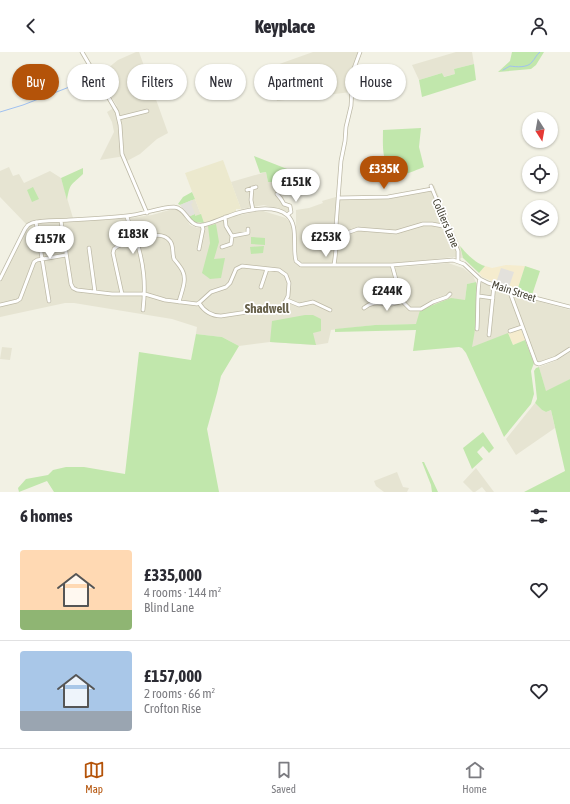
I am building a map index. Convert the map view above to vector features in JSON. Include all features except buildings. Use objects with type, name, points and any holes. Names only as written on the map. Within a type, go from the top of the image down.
[{"type":"street","points":[[82,52],[115,107],[119,118],[122,154],[147,213]]},
{"type":"street","points":[[334,265],[337,241],[336,226],[340,170],[346,127],[352,99],[353,71],[360,52]]},
{"type":"street","points":[[119,118],[147,111]]},
{"type":"street","points":[[247,190],[256,187]]},
{"type":"street","points":[[252,188],[251,200],[253,210]]},
{"type":"street","name":"Colliers Lane","points":[[338,198],[388,197],[431,188],[458,251],[458,261]]},
{"type":"street","points":[[276,194],[282,199],[284,204],[290,206],[291,212],[287,215]]},
{"type":"street","points":[[0,279],[25,229],[30,224],[36,222],[127,216],[175,207],[182,211],[194,224],[202,225],[253,210],[277,210],[287,215],[294,224],[294,248],[296,259],[298,263],[304,265],[392,265],[446,260],[458,261]]},
{"type":"street","points":[[127,216],[143,263],[145,294],[143,310]]},
{"type":"street","points":[[222,247],[231,244],[232,236],[226,226],[225,218]]},
{"type":"street","points":[[61,221],[72,286],[77,290],[122,294],[145,294],[162,300],[199,303],[211,314],[221,316],[254,311],[274,310],[284,304],[287,300],[289,282],[286,275],[279,270],[246,266],[239,267],[234,272],[228,285],[224,288],[209,292],[199,303]]},
{"type":"street","points":[[36,222],[48,301]]},
{"type":"street","points":[[337,234],[344,234],[358,229],[396,232],[423,224],[442,226],[447,224]]},
{"type":"street","points":[[199,249],[203,229],[202,225]]},
{"type":"street","points":[[232,236],[248,233],[248,229]]},
{"type":"street","points":[[122,294],[114,251],[118,246],[147,236],[157,235],[166,237],[171,241],[174,259],[183,272],[185,278],[179,302]]},
{"type":"street","points":[[322,242],[337,241]]},
{"type":"street","points":[[89,248],[95,292]]},
{"type":"street","points":[[0,305],[20,299],[32,263],[35,260],[66,255]]},
{"type":"street","name":"Main Street","points":[[458,261],[469,267],[480,279],[494,285],[570,307]]},
{"type":"street","points":[[392,265],[402,301],[410,309],[421,309],[433,302],[447,297],[450,294]]},
{"type":"street","points":[[261,287],[268,269]]},
{"type":"street","points":[[477,329],[479,296],[478,284],[480,279]]},
{"type":"street","points":[[490,334],[494,285]]},
{"type":"street","points":[[509,290],[522,328],[537,364],[556,358],[570,349]]},
{"type":"street","points":[[479,296],[493,298]]},
{"type":"street","points":[[287,300],[299,305],[313,302],[330,310]]},
{"type":"street","points":[[364,308],[369,304],[383,303],[389,305],[397,304],[402,301]]},
{"type":"street","points":[[510,331],[522,328]]},
{"type":"shaded area","points":[[139,52],[143,64],[127,64],[127,100],[156,100],[168,133],[157,139],[140,154],[127,161],[125,156],[100,160],[114,132],[112,122],[107,112],[117,106],[113,100],[119,100],[119,64],[113,64],[118,60]]},
{"type":"shaded area","points":[[313,52],[358,52],[354,64],[345,64],[345,93],[337,94],[337,64],[279,64]]},
{"type":"shaded area","points":[[456,52],[472,52],[474,64],[454,69],[455,74],[443,77],[442,73],[419,80],[412,65]]},
{"type":"shaded area","points":[[223,160],[241,209],[236,209],[236,213],[204,223],[185,173]]},
{"type":"shaded area","points":[[9,167],[13,176],[19,174],[24,183],[50,171],[61,178],[73,218],[37,220],[26,224],[0,197],[0,171]]},
{"type":"shaded area","points":[[266,172],[268,182],[288,182],[289,195],[283,196],[284,205],[289,208],[288,212],[264,205],[241,209],[231,182]]},
{"type":"shaded area","points":[[434,185],[460,246],[463,258],[453,257],[403,263],[366,264],[306,264],[298,261],[296,247],[296,210],[309,208],[323,203],[322,201],[336,197],[390,195],[427,188]]},
{"type":"shaded area","points":[[195,199],[204,223],[191,220],[180,205]]},
{"type":"shaded area","points":[[192,200],[193,203],[191,204],[195,214],[188,217],[180,205]]},
{"type":"shaded area","points":[[173,209],[178,210],[183,214],[190,225],[197,228],[214,224],[230,217],[263,211],[286,218],[291,223],[293,228],[292,247],[294,262],[303,267],[401,267],[448,263],[463,268],[473,276],[476,282],[467,284],[465,300],[431,305],[428,308],[420,310],[417,324],[375,325],[331,330],[328,343],[316,345],[270,342],[239,346],[222,337],[196,334],[197,327],[172,319],[74,303],[65,303],[0,317],[0,282],[29,226],[35,224],[130,218],[152,215]]},
{"type":"shaded area","points":[[506,265],[525,266],[517,291],[482,277],[479,273],[485,266],[492,268]]},
{"type":"shaded area","points":[[501,268],[514,272],[509,287],[496,283]]},
{"type":"shaded area","points":[[480,282],[523,297],[570,310],[570,348],[561,355],[539,363],[536,361],[523,328],[471,348],[474,333],[476,283]]},
{"type":"shaded area","points":[[521,329],[525,340],[513,345],[508,333]]},
{"type":"shaded area","points":[[2,347],[12,348],[10,360],[0,359]]},
{"type":"shaded area","points":[[570,352],[570,379],[546,392],[539,367],[555,361]]},
{"type":"shaded area","points":[[535,403],[546,412],[551,410],[555,428],[516,455],[506,439]]},
{"type":"shaded area","points":[[476,468],[494,492],[486,492],[482,487],[473,492],[463,482]]},
{"type":"shaded area","points":[[397,472],[403,487],[409,488],[407,492],[384,492],[376,486],[374,481]]},
{"type":"green space","points":[[512,52],[544,52],[536,65],[531,69],[498,72],[510,61]]},
{"type":"green space","points":[[474,64],[476,80],[422,97],[419,80],[442,73],[444,77],[455,74],[454,69]]},
{"type":"green space","points":[[421,128],[419,147],[424,167],[405,174],[390,169],[384,157],[383,130]]},
{"type":"green space","points":[[254,156],[305,176],[307,180],[268,182],[266,172],[260,173]]},
{"type":"green space","points":[[83,168],[83,174],[70,187],[67,200],[61,178]]},
{"type":"green space","points":[[33,187],[39,199],[32,202],[27,190]]},
{"type":"green space","points":[[192,192],[195,199],[180,205],[178,204],[183,197]]},
{"type":"green space","points":[[195,214],[195,216],[201,214],[204,223],[193,222],[188,217]]},
{"type":"green space","points":[[216,224],[219,242],[214,259],[225,258],[221,278],[210,279],[202,273],[210,243],[208,226]]},
{"type":"green space","points":[[251,237],[265,238],[265,245],[251,244]]},
{"type":"green space","points":[[264,246],[263,253],[251,254],[250,247]]},
{"type":"green space","points":[[460,246],[474,260],[485,266],[479,273],[463,258]]},
{"type":"green space","points":[[525,266],[540,271],[532,295],[517,291]]},
{"type":"green space","points":[[476,282],[477,314],[472,347],[508,333],[513,345],[525,340],[534,363],[531,371],[534,394],[531,404],[504,437],[466,353],[462,348],[413,351],[416,330],[335,332],[335,329],[375,325],[416,324],[420,310],[451,298],[465,300],[467,284]]},
{"type":"green space","points":[[313,315],[321,319],[321,331],[313,333],[316,345],[270,342],[272,321]]},
{"type":"green space","points":[[196,334],[222,337],[239,346],[221,376],[207,429],[219,492],[54,492],[47,481],[19,492],[18,488],[26,479],[48,475],[53,470],[66,467],[84,467],[125,474],[139,352],[191,360]]},
{"type":"green space","points":[[539,367],[546,391],[570,379],[570,492],[524,492],[565,471],[551,410],[546,412],[535,403],[537,399],[534,371]]},
{"type":"green space","points":[[483,432],[494,448],[489,453],[483,446],[477,452],[483,459],[472,469],[463,448]]},
{"type":"green space","points":[[422,462],[424,462],[438,492],[432,492],[431,485]]},
{"type":"waterway","points":[[503,70],[510,66],[519,67],[528,65],[540,52]]},
{"type":"waterway","points":[[0,112],[67,88]]},
{"type":"district","name":"Shadwell","points":[[267,308]]}]
